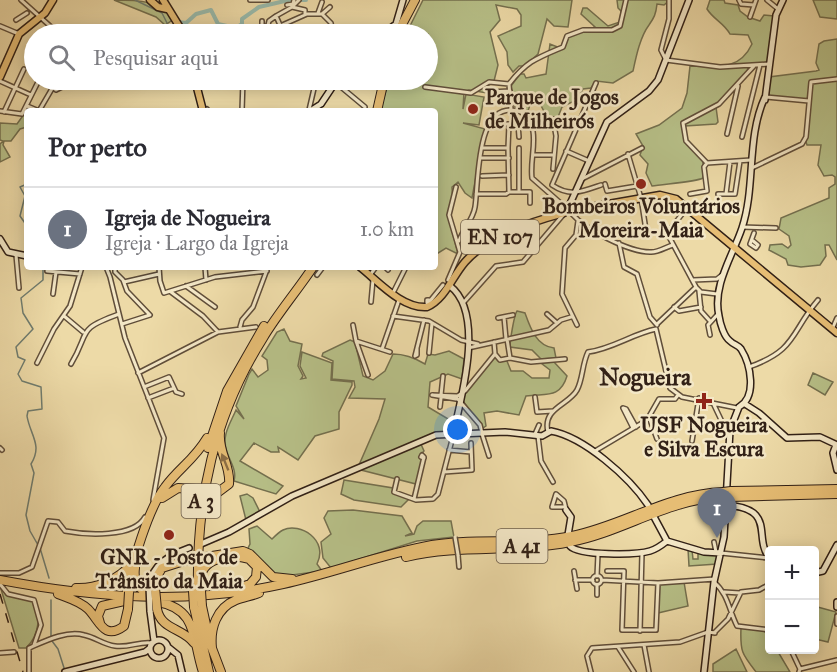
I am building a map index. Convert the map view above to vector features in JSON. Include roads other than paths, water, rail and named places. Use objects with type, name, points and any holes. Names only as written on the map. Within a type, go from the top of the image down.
[{"type":"highway","points":[[402,24],[415,0]]},
{"type":"highway","points":[[407,24],[420,0]]},
{"type":"highway","points":[[374,108],[377,90]]},
{"type":"highway","points":[[378,108],[382,90]]},
{"type":"highway","name":"A 3","points":[[197,591],[196,504],[214,426],[227,391],[250,348],[306,270]]},
{"type":"highway","name":"A 3","points":[[197,591],[198,535],[202,498],[210,459],[224,414],[262,340],[315,271]]},
{"type":"highway","points":[[206,491],[218,493],[229,484],[228,471],[220,445],[224,414]]},
{"type":"highway","points":[[58,594],[87,609],[101,628],[108,632],[115,632],[124,626],[128,592],[136,556],[159,496],[197,455],[214,426]]},
{"type":"highway","points":[[71,589],[91,588],[105,583],[126,569],[136,556],[161,499],[178,488],[195,489]]},
{"type":"highway","name":"A 41","points":[[0,583],[18,583],[99,596],[181,598],[249,591],[441,544],[570,537],[672,499],[837,489]]},
{"type":"highway","name":"A 41","points":[[0,583],[126,606],[155,598],[204,600],[260,593],[440,550],[566,543],[592,537],[674,504],[727,496],[837,494]]},
{"type":"highway","points":[[195,645],[188,636],[164,624],[155,598],[156,578],[162,568],[184,561],[243,552],[256,560],[267,574],[278,579],[292,579]]},
{"type":"highway","points":[[136,556],[134,575],[138,585],[155,598],[174,605],[185,613],[203,672]]},
{"type":"highway","points":[[209,672],[197,591],[201,572],[207,564],[235,557],[249,559],[257,567],[256,578],[250,584],[236,589]]},
{"type":"highway","points":[[18,583],[155,598],[236,589],[334,572]]},
{"type":"highway","points":[[212,648],[212,629],[222,610],[236,600],[260,593]]},
{"type":"highway","points":[[199,606],[217,672]]},
{"type":"highway","points":[[199,606],[211,660],[217,672]]},
{"type":"main road","points":[[32,24],[50,8],[53,0]]},
{"type":"main road","points":[[158,2],[170,11],[179,24]]},
{"type":"main road","points":[[0,79],[19,33],[24,29]]},
{"type":"main road","points":[[199,90],[205,108]]},
{"type":"main road","name":"EN 107","points":[[364,270],[400,299],[416,306],[427,307],[436,301],[469,258],[505,234],[568,211],[665,195],[687,208],[835,331]]},
{"type":"street","points":[[21,0],[30,11],[47,24]]},
{"type":"street","points":[[250,0],[268,0]]},
{"type":"street","points":[[270,24],[271,18],[299,0]]},
{"type":"street","points":[[396,24],[403,0]]},
{"type":"street","points":[[512,110],[509,84],[518,71],[532,59],[562,47],[567,36],[583,30],[612,30],[620,26],[626,0]]},
{"type":"street","points":[[666,60],[661,50],[669,19],[669,0]]},
{"type":"street","points":[[464,302],[496,266],[523,262],[568,211],[573,194],[607,122],[649,91],[658,80],[689,0]]},
{"type":"street","points":[[739,0],[741,4],[754,5]]},
{"type":"street","points":[[750,16],[756,0]]},
{"type":"street","points":[[766,0],[778,9]]},
{"type":"street","points":[[704,672],[710,634],[714,580],[727,496],[730,430],[738,410],[746,404],[750,396],[747,368],[740,347],[726,337],[718,314],[720,294],[723,274],[742,227],[756,130],[765,97],[778,9],[783,0]]},
{"type":"street","points":[[320,14],[322,2]]},
{"type":"street","points":[[287,5],[294,3],[307,11],[304,15]]},
{"type":"street","points":[[286,24],[304,15],[320,14],[330,7]]},
{"type":"street","points":[[16,20],[30,11]]},
{"type":"street","points":[[320,14],[331,24]]},
{"type":"street","points":[[276,16],[279,24]]},
{"type":"street","points":[[0,26],[19,33]]},
{"type":"street","points":[[666,60],[720,67],[770,64]]},
{"type":"street","points":[[753,160],[707,163],[686,141],[683,123],[714,108],[758,65]]},
{"type":"street","points":[[742,137],[758,65]]},
{"type":"street","points":[[24,69],[2,112],[20,114],[24,109]]},
{"type":"street","points":[[0,79],[31,95]]},
{"type":"street","points":[[752,168],[802,144],[806,137],[811,82],[837,79]]},
{"type":"street","points":[[438,89],[471,93],[489,82],[509,84]]},
{"type":"street","points":[[727,134],[739,82]]},
{"type":"street","points":[[596,83],[552,185],[573,194],[603,184],[607,191],[637,186]]},
{"type":"street","points":[[31,108],[26,106],[34,90]]},
{"type":"street","points":[[40,108],[51,90]]},
{"type":"street","points":[[242,108],[243,90]]},
{"type":"street","points":[[311,108],[314,90]]},
{"type":"street","points":[[315,108],[321,104],[330,90]]},
{"type":"street","points":[[347,90],[365,108]]},
{"type":"street","points":[[489,92],[510,93],[489,94],[489,92]]},
{"type":"street","points":[[765,97],[809,101]]},
{"type":"street","points":[[459,241],[473,213],[482,148],[490,122],[502,112],[512,110],[524,114],[531,124],[532,178],[578,221],[619,243],[651,252],[673,245]]},
{"type":"street","points":[[553,119],[556,136],[554,169]]},
{"type":"street","points":[[497,124],[518,124],[519,137]]},
{"type":"street","points":[[509,124],[509,192]]},
{"type":"street","points":[[482,148],[508,148]]},
{"type":"street","points":[[519,148],[519,192]]},
{"type":"street","points":[[580,180],[642,148]]},
{"type":"street","points":[[566,151],[589,161]]},
{"type":"street","points":[[628,154],[637,186],[641,188],[646,231]]},
{"type":"street","points":[[532,155],[554,155]]},
{"type":"street","points":[[481,158],[508,158]]},
{"type":"street","points":[[718,194],[735,194],[740,161]]},
{"type":"street","points":[[726,194],[730,162]]},
{"type":"street","points":[[690,194],[707,191],[704,167],[707,163]]},
{"type":"street","points":[[482,176],[509,176]]},
{"type":"street","points":[[430,301],[449,282],[460,256],[459,241],[449,214],[456,187]]},
{"type":"street","points":[[476,194],[530,192],[530,203]]},
{"type":"street","points":[[687,208],[668,233],[697,289],[702,314],[710,321],[710,335]]},
{"type":"street","points":[[577,325],[571,317],[562,294],[565,248],[576,235],[578,221]]},
{"type":"street","points":[[742,227],[754,230],[776,228]]},
{"type":"street","points":[[752,240],[754,230]]},
{"type":"street","points":[[0,239],[6,250],[15,255],[24,256]]},
{"type":"street","points":[[619,243],[624,267],[637,274],[650,317],[656,327],[669,385],[678,395],[713,403],[746,404],[759,412],[787,438],[820,438],[837,445],[833,453],[837,470]]},
{"type":"street","points":[[15,255],[19,288]]},
{"type":"street","points":[[37,363],[54,329],[70,306],[81,270]]},
{"type":"street","points":[[0,573],[19,573],[32,567],[46,522],[51,520],[58,522],[65,531],[91,536],[141,524],[153,501],[163,444],[162,433],[138,373],[107,270]]},
{"type":"street","points":[[110,270],[115,272],[124,282],[127,291],[150,315],[122,324]]},
{"type":"street","points":[[159,270],[161,291],[171,292],[206,280],[261,270]]},
{"type":"street","points":[[205,270],[206,280]]},
{"type":"street","points":[[240,327],[242,320],[253,307],[267,270]]},
{"type":"street","points":[[372,302],[372,276],[375,270]]},
{"type":"street","points":[[393,293],[404,270]]},
{"type":"street","points":[[46,271],[80,273]]},
{"type":"street","points":[[53,294],[56,272]]},
{"type":"street","points":[[110,277],[115,272]]},
{"type":"street","points":[[124,282],[159,274]]},
{"type":"street","points":[[693,280],[717,279],[723,274]]},
{"type":"street","points":[[397,479],[394,492],[414,499],[433,499],[438,494],[453,434],[469,345],[464,302],[449,282]]},
{"type":"street","points":[[186,286],[215,307]]},
{"type":"street","points":[[697,289],[720,294]]},
{"type":"street","points":[[548,432],[547,423],[553,411],[576,392],[588,352],[604,349],[656,327],[674,307],[697,289]]},
{"type":"street","points":[[171,292],[203,316],[218,332]]},
{"type":"street","points":[[382,349],[400,299]]},
{"type":"street","points":[[747,368],[779,353],[798,332],[818,300]]},
{"type":"street","points":[[674,307],[679,311],[700,307]]},
{"type":"street","points":[[71,364],[84,333],[97,322],[119,314]]},
{"type":"street","points":[[547,314],[557,323]]},
{"type":"street","points":[[710,321],[718,314]]},
{"type":"street","points":[[498,318],[513,315]]},
{"type":"street","points":[[64,316],[84,333]]},
{"type":"street","points":[[393,316],[432,323],[469,345],[549,330],[557,323],[571,317]]},
{"type":"street","points":[[504,317],[510,358]]},
{"type":"street","points":[[835,331],[837,318]]},
{"type":"street","points":[[417,348],[424,320]]},
{"type":"street","points":[[429,353],[432,323]]},
{"type":"street","points":[[353,325],[368,375]]},
{"type":"street","points":[[138,373],[218,332],[240,327],[256,327]]},
{"type":"street","points":[[356,340],[390,352]]},
{"type":"street","points":[[494,342],[495,354],[500,360],[510,358],[531,362],[565,359]]},
{"type":"street","points":[[458,398],[495,354]]},
{"type":"street","points":[[440,407],[443,376]]},
{"type":"street","points":[[144,387],[169,377],[177,394],[182,394]]},
{"type":"street","points":[[148,398],[174,388]]},
{"type":"street","points":[[593,452],[649,417],[659,399],[675,399],[678,395]]},
{"type":"street","points":[[441,396],[458,398],[480,425],[489,456]]},
{"type":"street","points":[[536,397],[537,412],[553,411]]},
{"type":"street","points":[[692,441],[699,398]]},
{"type":"street","points":[[713,403],[724,426],[730,430]]},
{"type":"street","points":[[732,405],[738,410]]},
{"type":"street","points":[[623,408],[626,409],[634,427],[623,408]]},
{"type":"street","points":[[649,417],[657,439]]},
{"type":"street","points":[[539,425],[537,436],[541,461],[553,482]]},
{"type":"street","points":[[201,544],[229,532],[292,496],[344,473],[432,436],[453,434],[507,432],[537,436],[548,432],[568,437],[593,452],[640,493],[648,505]]},
{"type":"street","points":[[444,472],[472,470],[471,443]]},
{"type":"street","points":[[449,450],[471,452]]},
{"type":"street","points":[[414,499],[424,458]]},
{"type":"street","points":[[566,508],[552,507],[556,494],[564,501],[571,517],[568,535]]},
{"type":"street","points":[[727,496],[758,518],[766,546]]},
{"type":"street","points":[[653,515],[667,541],[704,552],[765,558]]},
{"type":"street","points":[[455,537],[459,567]]},
{"type":"street","points":[[570,546],[582,552],[642,553],[655,549],[667,541]]},
{"type":"street","points":[[714,542],[718,553]]},
{"type":"street","points":[[150,647],[154,632],[155,598],[151,577],[158,565],[189,548]]},
{"type":"street","points":[[819,572],[823,571],[836,548]]},
{"type":"street","points":[[575,580],[593,580],[597,576],[598,552]]},
{"type":"street","points":[[640,631],[642,553]]},
{"type":"street","points":[[574,571],[577,590]]},
{"type":"street","points":[[607,571],[624,571],[621,629],[640,631],[657,629],[658,583]]},
{"type":"street","points":[[597,576],[602,580],[658,583],[714,580]]},
{"type":"street","points":[[593,580],[597,585],[597,594]]},
{"type":"street","points":[[597,585],[602,580]]},
{"type":"street","points":[[714,580],[724,592],[730,614],[737,626],[765,629]]},
{"type":"street","points":[[0,583],[8,594],[30,597],[34,600],[40,625],[34,646]]},
{"type":"street","points":[[724,592],[740,593],[765,587]]},
{"type":"street","points":[[591,672],[587,656],[590,650],[680,642],[710,634],[730,614],[740,593]]},
{"type":"street","points":[[837,602],[837,607]]},
{"type":"street","points":[[837,616],[837,624]]},
{"type":"street","points":[[154,632],[168,651],[178,655],[182,672]]},
{"type":"street","points":[[29,672],[29,648],[77,633],[122,650],[123,655],[120,658]]},
{"type":"street","points":[[65,672],[120,658],[150,647],[161,640]]},
{"type":"street","points":[[111,645],[128,646],[141,641],[160,658],[168,651]]},
{"type":"street","points":[[644,645],[649,672]]},
{"type":"street","points":[[618,647],[634,672]]},
{"type":"street","points":[[0,653],[14,652]]},
{"type":"street","points":[[793,654],[800,671],[837,660]]},
{"type":"street","points":[[819,665],[820,672]]},
{"type":"waterway","points":[[135,0],[162,13],[167,23]]},
{"type":"waterway","points":[[242,24],[242,19],[259,7],[289,0],[306,0]]},
{"type":"waterway","points":[[178,22],[186,23],[196,14],[211,10],[218,24]]},
{"type":"waterway","points":[[24,185],[20,187],[24,194]]},
{"type":"waterway","points":[[24,200],[20,216],[24,222]]},
{"type":"waterway","points":[[38,545],[30,531],[26,515],[34,473],[31,464],[36,451],[27,416],[28,411],[42,409],[41,387],[22,381],[18,374],[25,360],[18,357],[16,347],[33,329],[23,313],[21,298],[43,280],[43,270]]},
{"type":"waterway","points":[[40,548],[49,578]]},
{"type":"waterway","points":[[51,600],[51,637]]},
{"type":"waterway","points":[[52,641],[58,649],[65,671]]},
{"type":"railway","points":[[0,594],[23,672]]},
{"type":"place","name":"Parque de Jogos de Milheirós","points":[[473,109]]},
{"type":"place","name":"Bombeiros Voluntários Moreira-Maia","points":[[641,184]]},
{"type":"place","name":"USF Nogueira e Silva Escura","points":[[704,401]]},
{"type":"place","name":"GNR - Posto de Trânsito da Maia","points":[[169,535]]},
{"type":"place","name":"Igreja de Nogueira","points":[[717,538]]},
{"type":"district","name":"Nogueira","points":[[645,377]]}]
